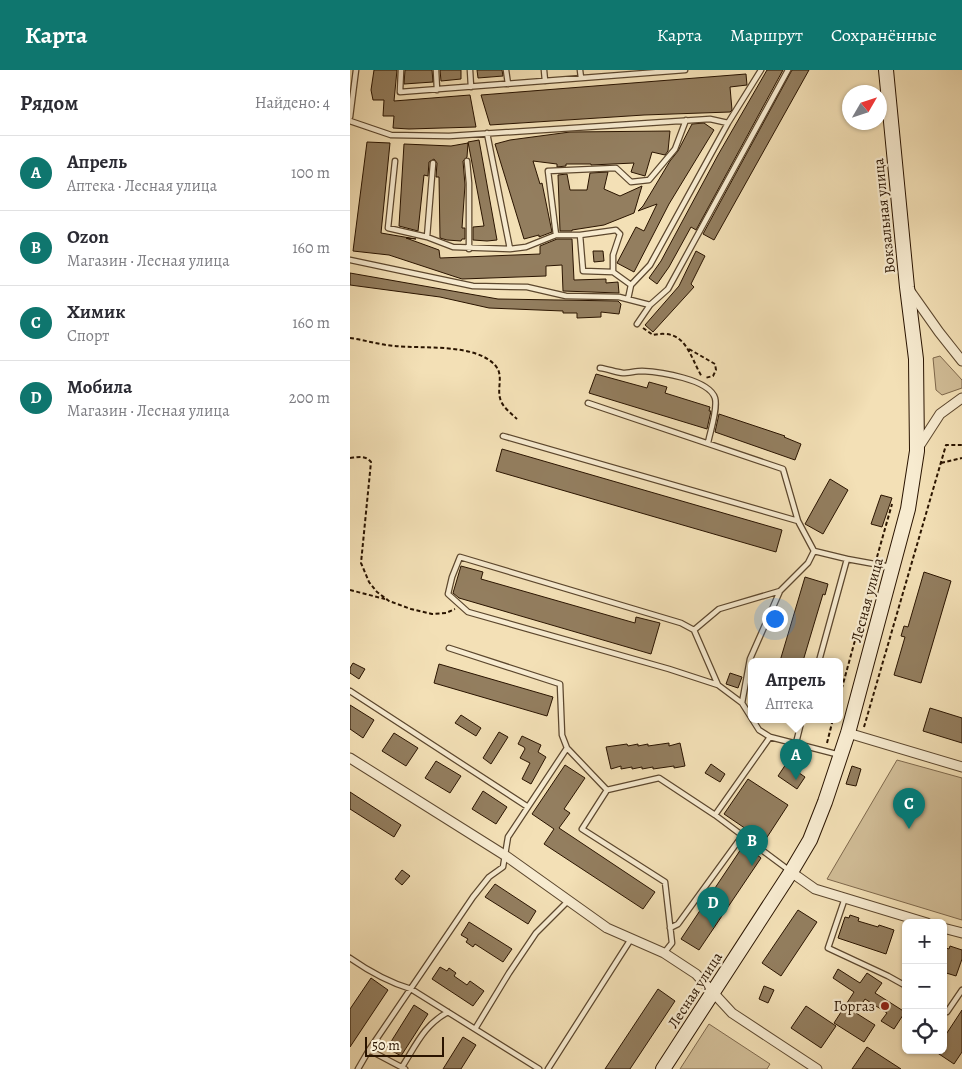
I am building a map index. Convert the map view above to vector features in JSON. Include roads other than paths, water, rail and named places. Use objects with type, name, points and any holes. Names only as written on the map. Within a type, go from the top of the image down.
[{"type":"main road","name":"Вокзальная улица","points":[[886,70],[907,287],[916,359]]},
{"type":"main road","name":"Лесная улица","points":[[663,1069],[810,840],[841,755],[855,733],[908,509],[916,450],[916,359]]},
{"type":"street","points":[[907,287],[939,332],[962,360]]},
{"type":"street","points":[[916,450],[940,414],[962,398]]},
{"type":"street","points":[[855,733],[962,767]]},
{"type":"street","points":[[350,758],[506,856],[607,928],[664,953],[696,974],[732,1013],[817,1069]]},
{"type":"street","points":[[791,872],[815,889],[915,919]]},
{"type":"street","points":[[947,929],[962,933]]},
{"type":"lane","points":[[350,117],[356,70]]},
{"type":"lane","points":[[401,70],[400,92],[684,70]]},
{"type":"lane","points":[[436,70],[437,90]]},
{"type":"lane","points":[[470,70],[471,87]]},
{"type":"lane","points":[[506,70],[508,84]]},
{"type":"lane","points":[[544,70],[545,81]]},
{"type":"lane","points":[[580,70],[581,78]]},
{"type":"lane","points":[[605,70],[606,76]]},
{"type":"lane","points":[[628,299],[631,285],[650,265],[728,123],[761,70]]},
{"type":"lane","points":[[637,324],[650,304],[668,289],[788,70]]},
{"type":"lane","points":[[350,121],[391,135],[449,136],[686,120],[710,119],[728,123]]},
{"type":"lane","points":[[556,235],[548,171],[616,168],[631,182],[649,180],[675,148],[686,120]]},
{"type":"lane","points":[[487,133],[510,249]]},
{"type":"lane","points":[[395,161],[388,228],[427,237],[453,247],[469,249],[526,247],[556,235],[580,235],[616,230],[620,234],[613,255],[613,272]]},
{"type":"lane","points":[[467,161],[469,249]]},
{"type":"lane","points":[[427,237],[433,163]]},
{"type":"lane","points":[[580,235],[583,270],[613,272],[631,285]]},
{"type":"lane","points":[[350,260],[473,286],[527,287],[566,296],[618,297],[650,304]]},
{"type":"lane","points":[[600,368],[624,373],[650,372],[704,385],[712,393],[716,408],[708,443]]},
{"type":"lane","points":[[588,403],[783,469],[798,521],[814,551],[893,567]]},
{"type":"lane","points":[[503,436],[798,521]]},
{"type":"lane","points":[[750,658],[780,591],[808,564],[814,551]]},
{"type":"lane","points":[[718,685],[694,630],[681,623],[460,557],[448,594],[468,612],[718,685],[742,703],[748,713]]},
{"type":"lane","points":[[819,658],[847,559]]},
{"type":"lane","points":[[694,630],[719,609],[780,591]]},
{"type":"lane","points":[[449,648],[560,684],[562,735],[567,748],[607,790]]},
{"type":"lane","points":[[742,703],[748,670]]},
{"type":"lane","points":[[350,691],[528,807]]},
{"type":"lane","points":[[755,723],[759,730],[770,737],[841,755]]},
{"type":"lane","points":[[796,743],[801,723]]},
{"type":"lane","points":[[714,815],[770,737]]},
{"type":"lane","points":[[358,1069],[473,898],[489,877],[504,867],[508,837],[567,748]]},
{"type":"lane","points":[[664,953],[672,943],[665,882],[582,829],[607,790],[659,778],[714,815],[791,872]]},
{"type":"lane","points":[[670,928],[678,924],[742,836]]},
{"type":"lane","points":[[845,898],[828,948],[902,984]]},
{"type":"lane","points":[[475,1029],[536,933],[568,900]]},
{"type":"lane","points":[[548,1069],[631,938]]},
{"type":"lane","points":[[350,958],[369,972],[411,989],[539,1069]]},
{"type":"lane","points":[[947,1012],[962,990]]},
{"type":"lane","points":[[369,1050],[404,1068],[427,1027],[436,1018],[448,1012]]},
{"type":"place","name":"Апрель","points":[[796,780]]},
{"type":"place","name":"Химик","points":[[909,829]]},
{"type":"place","name":"Ozon","points":[[752,866]]},
{"type":"place","name":"Мобила","points":[[713,928]]},
{"type":"place","name":"Горгаз","points":[[885,1006]]}]
